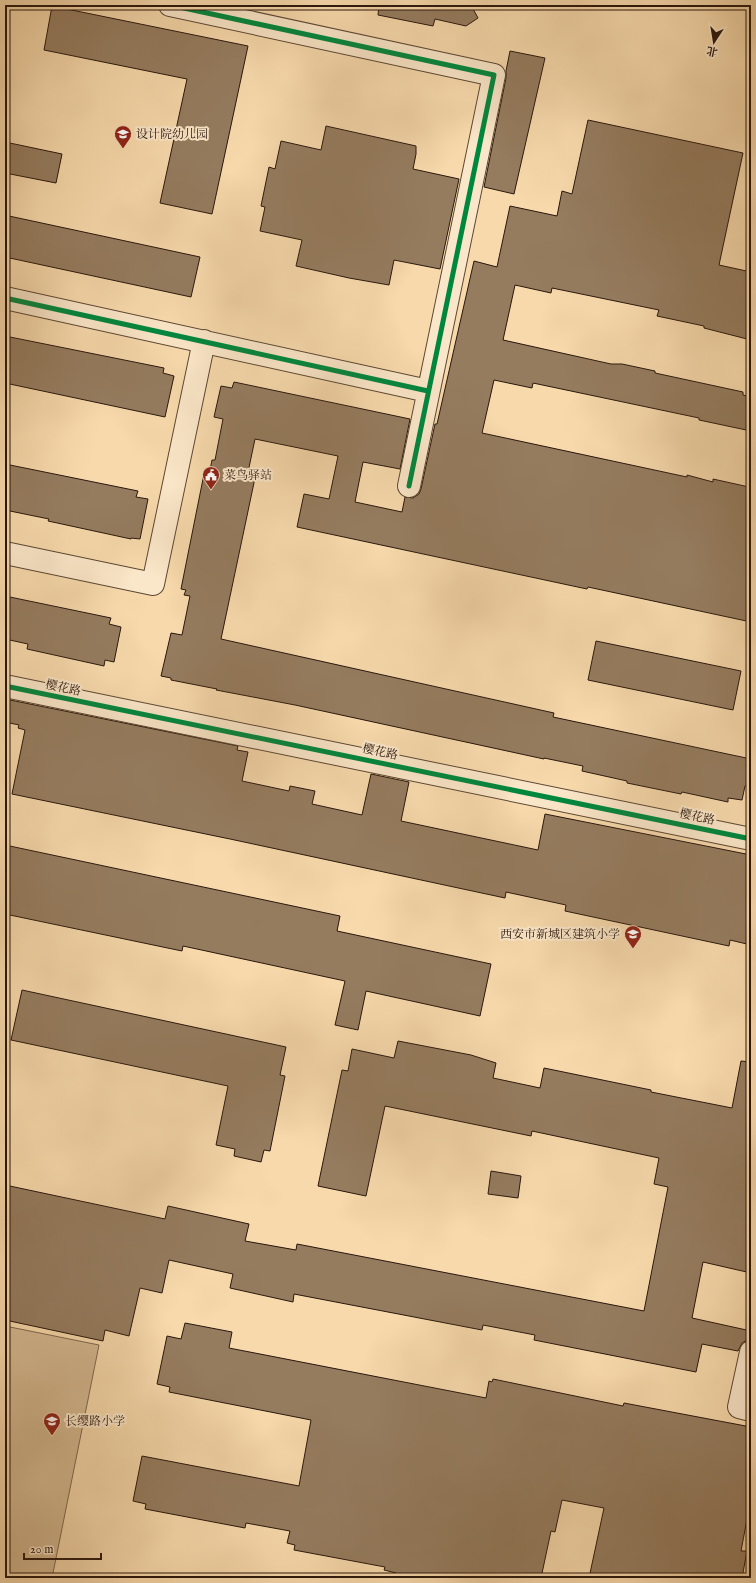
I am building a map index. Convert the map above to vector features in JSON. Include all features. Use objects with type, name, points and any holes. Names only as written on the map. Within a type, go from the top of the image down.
[{"type":"street","points":[[170,5],[494,75],[409,486]]},
{"type":"street","points":[[5,298],[428,391]]},
{"type":"street","points":[[5,553],[153,584],[204,341]]},
{"type":"street","name":"樱花路","points":[[5,686],[751,839]]},
{"type":"street","points":[[751,1352],[739,1407],[751,1410]]},
{"type":"shaded area","name":"长缨路小学","points":[[5,1326],[99,1345],[52,1578],[13,1578],[5,1576]]},
{"type":"building","points":[[379,5],[471,5],[478,18],[466,26],[435,19],[433,26],[378,15]]},
{"type":"building","points":[[52,6],[248,46],[212,214],[160,203],[187,79],[44,50]]},
{"type":"building","points":[[510,51],[545,58],[514,194],[484,187]]},
{"type":"building","points":[[588,120],[743,153],[719,265],[751,272],[751,340],[704,328],[704,326],[657,316],[659,310],[552,288],[551,293],[515,285],[503,340],[611,364],[622,364],[655,371],[655,373],[743,392],[743,395],[751,397],[751,431],[699,420],[699,418],[533,383],[532,388],[494,380],[482,433],[687,477],[687,475],[713,482],[713,479],[749,487],[747,495],[751,495],[751,622],[588,587],[587,589],[297,527],[304,494],[329,499],[338,456],[255,439],[247,477],[255,478],[221,639],[554,713],[553,717],[751,759],[751,787],[745,786],[742,800],[728,798],[728,802],[682,792],[681,794],[627,783],[627,781],[582,771],[583,766],[544,759],[295,705],[216,690],[217,689],[171,680],[171,678],[161,676],[171,633],[182,635],[190,596],[184,595],[186,590],[181,589],[205,469],[210,470],[212,460],[215,460],[223,419],[214,417],[221,386],[232,388],[234,382],[410,419],[400,469],[363,462],[355,502],[402,512],[405,497],[413,498],[419,494],[421,489],[474,261],[497,267],[510,206],[557,216],[562,191],[572,194]]},
{"type":"building","points":[[326,126],[416,146],[413,169],[459,179],[440,269],[394,260],[389,285],[349,278],[296,266],[302,240],[260,231],[265,207],[261,206],[269,167],[275,169],[281,141],[321,150]]},
{"type":"building","points":[[5,142],[62,154],[56,183],[5,173]]},
{"type":"building","points":[[9,216],[200,257],[191,297],[5,257],[5,219],[8,220]]},
{"type":"building","points":[[5,336],[164,368],[163,373],[174,376],[165,417],[5,383]]},
{"type":"building","points":[[5,464],[138,491],[136,497],[148,499],[140,539],[131,539],[5,510]]},
{"type":"building","points":[[5,596],[111,618],[109,624],[121,627],[114,662],[105,660],[104,666],[27,649],[28,644],[5,639]]},
{"type":"building","points":[[596,641],[741,671],[733,710],[588,680]]},
{"type":"building","points":[[5,699],[238,746],[237,750],[248,752],[242,781],[289,791],[290,786],[315,791],[312,804],[362,815],[371,774],[409,782],[401,821],[538,850],[545,814],[751,855],[751,945],[730,940],[729,946],[565,911],[566,905],[506,892],[505,898],[12,794],[25,730],[18,728],[19,725],[5,722]]},
{"type":"building","points":[[5,845],[340,916],[337,931],[491,964],[480,1016],[366,991],[358,1030],[335,1025],[345,981],[183,946],[182,951],[5,914]]},
{"type":"building","points":[[22,990],[286,1047],[280,1075],[285,1076],[270,1151],[264,1150],[261,1162],[234,1156],[235,1149],[216,1145],[228,1086],[11,1040]]},
{"type":"building","points":[[398,1041],[471,1055],[496,1063],[493,1078],[540,1088],[544,1068],[651,1090],[651,1092],[732,1108],[741,1061],[751,1062],[751,1273],[703,1262],[692,1318],[751,1331],[751,1340],[747,1340],[742,1343],[738,1351],[702,1344],[696,1372],[534,1340],[535,1335],[483,1325],[482,1330],[294,1294],[293,1302],[230,1288],[233,1274],[169,1260],[162,1293],[140,1288],[129,1336],[105,1330],[103,1341],[5,1320],[5,1185],[165,1219],[168,1206],[249,1224],[245,1241],[296,1250],[297,1244],[644,1311],[668,1187],[654,1184],[659,1158],[532,1131],[531,1136],[385,1106],[366,1196],[318,1186],[342,1070],[348,1071],[352,1049],[394,1058]]},
{"type":"building","points":[[491,1171],[521,1176],[518,1198],[488,1194]]},
{"type":"building","points":[[185,1323],[232,1332],[229,1348],[486,1398],[489,1381],[492,1382],[493,1379],[623,1406],[624,1403],[751,1427],[751,1498],[741,1551],[747,1551],[742,1578],[589,1578],[604,1508],[562,1500],[555,1532],[551,1531],[541,1578],[396,1578],[396,1573],[384,1570],[385,1567],[294,1550],[295,1545],[287,1543],[290,1531],[246,1523],[245,1528],[145,1509],[146,1504],[133,1501],[142,1456],[299,1486],[311,1420],[169,1392],[170,1387],[157,1384],[167,1336],[181,1339]]},
{"type":"cycle path","points":[[170,5],[494,75],[409,486]]},
{"type":"cycle path","points":[[5,298],[428,391]]},
{"type":"cycle path","points":[[5,686],[751,839]]},
{"type":"place","name":"设计院幼儿园","points":[[123,149]]},
{"type":"place","name":"菜鸟驿站","points":[[211,490]]},
{"type":"place","name":"西安市新城区建筑小学","points":[[633,949]]},
{"type":"place","name":"长缨路小学","points":[[52,1436]]}]
